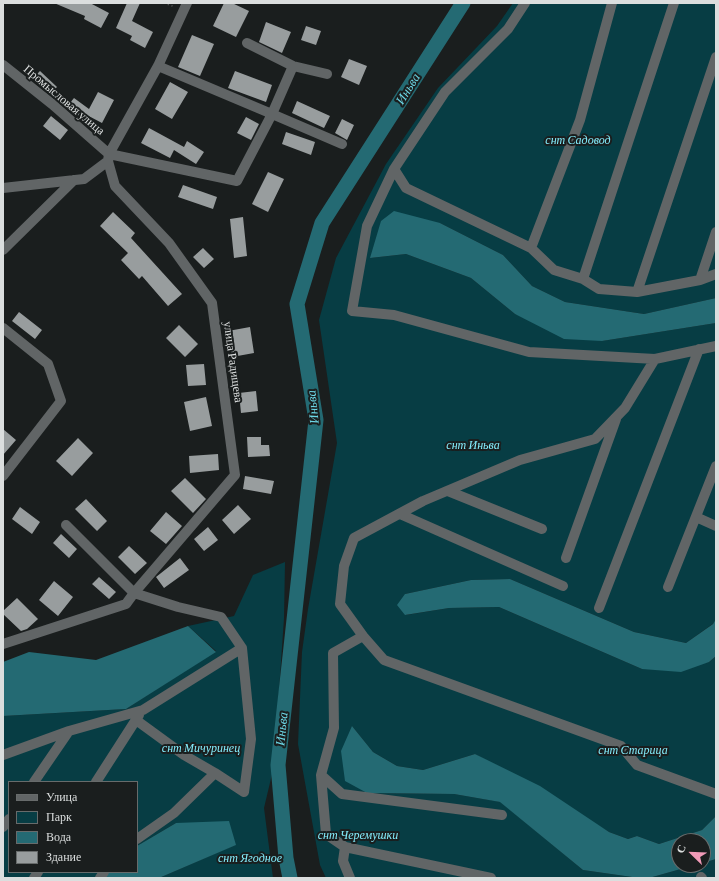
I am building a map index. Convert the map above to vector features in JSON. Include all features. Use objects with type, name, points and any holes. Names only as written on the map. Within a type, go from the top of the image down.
[{"type":"street","points":[[525,3],[508,29],[445,92],[394,169],[367,226],[352,311],[394,315],[528,352],[655,359],[716,346]]},
{"type":"street","points":[[531,248],[580,120],[612,3]]},
{"type":"street","points":[[583,279],[674,3]]},
{"type":"street","points":[[3,188],[84,179],[108,157],[158,66],[186,6]]},
{"type":"street","points":[[247,43],[293,66],[327,74]]},
{"type":"street","points":[[637,292],[716,57]]},
{"type":"street","name":"Промысловая улица","points":[[3,65],[52,104],[108,157]]},
{"type":"street","points":[[158,66],[342,144]]},
{"type":"street","points":[[108,157],[237,181],[272,114],[293,66]]},
{"type":"street","name":"улица Радищева","points":[[3,644],[126,604],[234,475],[212,303],[169,242],[115,186],[108,157]]},
{"type":"street","points":[[394,169],[406,188],[531,248],[554,270],[583,279],[599,289],[637,292],[700,280],[716,274]]},
{"type":"street","points":[[3,250],[74,180]]},
{"type":"street","points":[[700,280],[716,232]]},
{"type":"street","points":[[3,328],[48,364],[61,401],[3,476]]},
{"type":"street","points":[[599,608],[700,349]]},
{"type":"street","points":[[655,359],[625,408],[595,439],[520,460],[423,501],[354,538],[344,566],[340,604],[363,636],[384,660],[621,746],[637,765],[716,794]]},
{"type":"street","points":[[566,558],[617,416]]},
{"type":"street","points":[[668,587],[716,466]]},
{"type":"street","points":[[448,491],[542,530]]},
{"type":"street","points":[[400,514],[563,586]]},
{"type":"street","points":[[696,517],[716,526]]},
{"type":"street","points":[[66,524],[134,593],[178,607],[221,617],[242,648],[251,739],[244,792],[184,755],[136,720]]},
{"type":"street","points":[[363,636],[333,653],[334,728],[321,775],[326,834],[345,847],[491,878]]},
{"type":"street","points":[[3,755],[69,731],[143,710],[242,648]]},
{"type":"street","points":[[97,781],[143,710]]},
{"type":"street","points":[[35,781],[69,731]]},
{"type":"street","points":[[138,838],[174,813],[215,773]]},
{"type":"street","points":[[321,775],[342,794],[502,815]]},
{"type":"street","points":[[345,847],[343,861],[350,878]]},
{"type":"path","points":[[164,3],[186,6]]},
{"type":"green space","points":[[513,3],[716,3],[716,298],[644,314],[565,302],[532,286],[503,255],[440,223],[370,258],[406,254],[471,278],[515,314],[602,341],[716,323],[716,619],[714,623],[686,643],[634,632],[510,579],[471,580],[405,594],[406,615],[449,608],[499,607],[642,669],[709,662],[716,656],[716,816],[702,830],[693,833],[671,833],[671,840],[659,844],[637,836],[628,839],[609,832],[475,754],[423,770],[397,766],[373,752],[352,726],[366,793],[454,794],[501,802],[583,870],[639,878],[326,878],[320,865],[298,744],[302,652],[337,443],[319,320],[336,258],[386,164],[438,88],[497,26]]},
{"type":"green space","name":"снт Мичуринец","points":[[285,562],[284,618],[276,735],[273,770],[264,808],[273,878],[159,878],[235,845],[176,823],[138,845],[138,781],[8,781],[8,873],[107,873],[103,878],[3,878],[3,716],[126,709],[216,651],[188,626],[234,616],[253,575]]},
{"type":"green space","points":[[716,859],[716,878],[649,878],[671,872],[671,873],[711,873],[711,861]]},
{"type":"water","points":[[394,211],[440,223],[503,255],[532,286],[565,302],[644,314],[716,298],[716,323],[602,341],[564,339],[515,314],[471,278],[406,254],[370,258],[381,221]]},
{"type":"water","points":[[510,579],[634,632],[686,643],[713,624],[716,619],[716,656],[709,662],[681,672],[642,669],[499,607],[449,608],[405,615],[397,605],[405,594],[471,580]]},
{"type":"water","points":[[188,626],[216,652],[126,709],[3,716],[3,662],[29,652],[96,660]]},
{"type":"water","points":[[352,726],[373,752],[397,766],[423,770],[475,754],[540,786],[609,832],[628,839],[637,836],[659,844],[671,840],[671,872],[649,878],[639,878],[583,870],[500,802],[454,794],[367,793],[345,781],[341,751]]},
{"type":"water","points":[[716,816],[716,859],[711,861],[711,833],[693,833],[702,830]]},
{"type":"water","points":[[229,821],[236,845],[159,878],[103,878],[107,873],[138,873],[138,845],[176,823]]},
{"type":"building","points":[[54,3],[90,3],[109,13],[101,28],[84,19],[85,16]]},
{"type":"building","points":[[127,3],[140,3],[132,21],[153,32],[145,48],[130,40],[132,36],[116,28]]},
{"type":"building","points":[[224,3],[232,3],[249,11],[236,37],[213,26]]},
{"type":"building","points":[[266,22],[291,32],[282,53],[259,42]]},
{"type":"building","points":[[306,26],[321,31],[316,45],[301,40]]},
{"type":"building","points":[[192,35],[214,44],[200,76],[178,67]]},
{"type":"building","points":[[349,59],[367,66],[359,85],[341,77]]},
{"type":"building","points":[[40,71],[57,87],[50,94],[33,78]]},
{"type":"building","points":[[235,71],[272,85],[266,102],[228,88]]},
{"type":"building","points":[[170,82],[188,92],[172,119],[155,109]]},
{"type":"building","points":[[98,92],[114,100],[102,123],[81,112],[77,117],[66,108],[74,98],[89,109]]},
{"type":"building","points":[[297,101],[330,116],[324,128],[292,113]]},
{"type":"building","points":[[51,116],[68,130],[60,140],[43,126]]},
{"type":"building","points":[[246,117],[259,124],[251,140],[237,133]]},
{"type":"building","points":[[342,119],[354,125],[347,140],[335,133]]},
{"type":"building","points":[[149,128],[184,147],[187,141],[204,152],[196,164],[174,150],[170,158],[141,143]]},
{"type":"building","points":[[286,132],[315,142],[311,155],[282,144]]},
{"type":"building","points":[[268,172],[284,179],[268,212],[252,204]]},
{"type":"building","points":[[183,185],[217,197],[213,209],[178,197]]},
{"type":"building","points":[[113,212],[135,233],[131,238],[182,294],[168,306],[142,276],[139,279],[121,260],[128,253],[100,226]]},
{"type":"building","points":[[243,217],[247,256],[234,258],[230,219]]},
{"type":"building","points":[[203,248],[214,259],[204,268],[193,257]]},
{"type":"building","points":[[19,312],[42,330],[35,339],[12,321]]},
{"type":"building","points":[[179,325],[198,344],[185,357],[166,338]]},
{"type":"building","points":[[250,327],[254,353],[232,357],[228,331]]},
{"type":"building","points":[[204,364],[206,385],[188,386],[186,365]]},
{"type":"building","points":[[256,391],[258,411],[241,413],[239,393]]},
{"type":"building","points":[[206,397],[212,426],[190,431],[184,402]]},
{"type":"building","points":[[3,429],[16,440],[3,455]]},
{"type":"building","points":[[247,437],[261,437],[261,445],[269,445],[270,456],[248,457]]},
{"type":"building","points":[[78,438],[93,453],[72,476],[56,461]]},
{"type":"building","points":[[218,454],[219,470],[190,473],[189,456]]},
{"type":"building","points":[[245,476],[274,481],[271,494],[243,489]]},
{"type":"building","points":[[185,478],[206,499],[193,513],[171,491]]},
{"type":"building","points":[[86,499],[107,521],[97,531],[75,509]]},
{"type":"building","points":[[238,505],[251,519],[234,534],[222,520]]},
{"type":"building","points":[[20,507],[40,522],[32,534],[12,519]]},
{"type":"building","points":[[166,512],[182,526],[166,544],[150,531]]},
{"type":"building","points":[[208,527],[218,540],[204,551],[194,539]]},
{"type":"building","points":[[61,534],[77,549],[69,558],[53,543]]},
{"type":"building","points":[[129,546],[147,563],[135,574],[118,557]]},
{"type":"building","points":[[180,558],[189,570],[164,588],[156,577]]},
{"type":"building","points":[[99,577],[116,592],[109,599],[92,584]]},
{"type":"building","points":[[54,581],[73,597],[58,616],[39,600]]},
{"type":"building","points":[[17,598],[38,619],[27,629],[21,631],[3,614],[3,611]]},
{"type":"waterway","name":"Иньва","points":[[290,878],[286,858],[278,765],[316,420],[297,304],[322,223],[463,3]]},
{"type":"park label","name":"снт Садовод","points":[[578,140]]},
{"type":"park label","name":"снт Иньва","points":[[473,445]]},
{"type":"park label","name":"снт Старица","points":[[633,750]]},
{"type":"park label","name":"снт Черемушки","points":[[358,835]]},
{"type":"park label","name":"снт Ягодное","points":[[250,858]]}]
